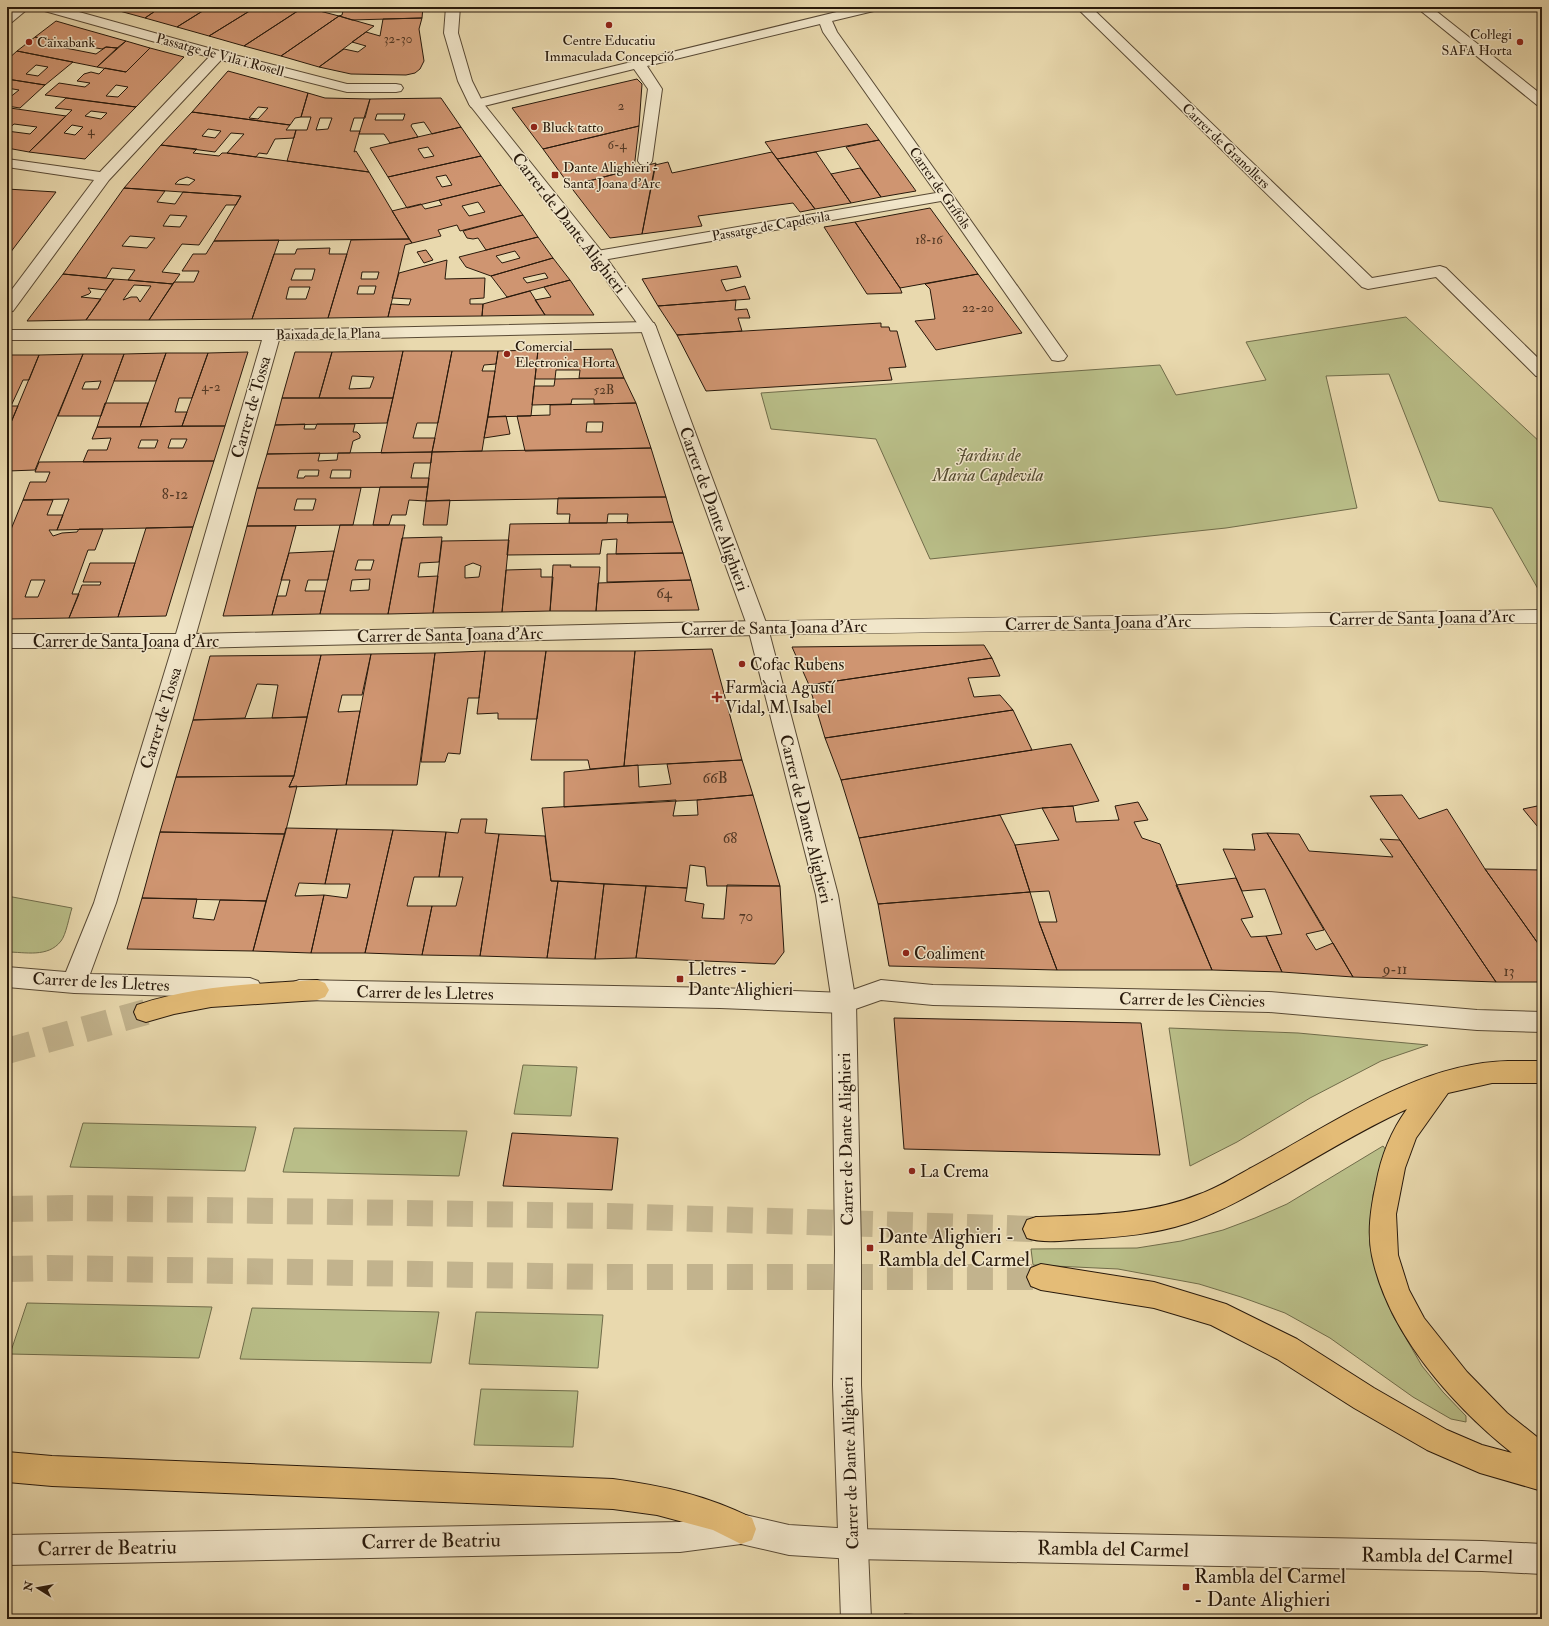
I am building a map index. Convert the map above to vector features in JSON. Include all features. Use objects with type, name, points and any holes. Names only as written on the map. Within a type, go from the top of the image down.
[{"type":"main road","points":[[146,1012],[174,1004],[211,997],[317,990]]},
{"type":"main road","points":[[1036,1229],[1122,1226],[1164,1218],[1209,1204],[1285,1164],[1376,1111],[1440,1084],[1477,1074],[1542,1072]]},
{"type":"main road","points":[[1440,1084],[1406,1132],[1392,1168],[1383,1214],[1386,1256],[1398,1294],[1414,1327],[1457,1382],[1497,1423],[1542,1459]]},
{"type":"main road","points":[[1041,1276],[1154,1295],[1216,1313],[1287,1349],[1364,1398],[1437,1440],[1480,1459],[1542,1476]]},
{"type":"main road","points":[[7,1466],[52,1471],[613,1494],[657,1500],[718,1517],[741,1529]]},
{"type":"street","points":[[7,19],[23,7]]},
{"type":"street","name":"Passatge de Vila i Rosell","points":[[46,7],[218,56],[347,88],[396,88]]},
{"type":"street","name":"Carrer de Dante Alighieri","points":[[453,7],[451,33],[465,81],[476,104],[597,256],[648,327],[758,628],[827,895],[844,1003],[848,1250],[848,1385],[856,1619]]},
{"type":"street","points":[[476,104],[873,7]]},
{"type":"street","name":"Carrer de Granollers","points":[[1083,7],[1368,284],[1440,271],[1542,372]]},
{"type":"street","points":[[1423,7],[1542,102]]},
{"type":"street","name":"Carrer de Grífols","points":[[824,19],[830,32],[1058,356]]},
{"type":"street","points":[[7,307],[104,177],[218,56]]},
{"type":"street","points":[[638,65],[646,74],[655,89],[645,161]]},
{"type":"street","points":[[7,163],[104,177]]},
{"type":"street","name":"Passatge de Capdevila","points":[[597,256],[946,196]]},
{"type":"street","name":"Baixada de la Plana","points":[[7,334],[272,335],[648,327]]},
{"type":"street","name":"Carrer de Tossa","points":[[74,983],[105,903],[184,642],[272,335]]},
{"type":"street","name":"Carrer de Santa Joana d'Arc","points":[[7,641],[184,642],[758,628]]},
{"type":"street","name":"Carrer de les Lletres","points":[[7,977],[74,983],[317,990],[720,998],[844,1003]]},
{"type":"street","name":"Carrer de les Ciències","points":[[844,1003],[881,990],[932,995],[1269,1002],[1477,1020],[1542,1022]]},
{"type":"street","name":"Carrer de Beatriu","points":[[7,1550],[680,1537],[741,1529],[789,1540],[853,1544]]},
{"type":"street","name":"Rambla del Carmel","points":[[853,1544],[1482,1556],[1542,1559]]},
{"type":"lane","name":"Carrer de Santa Joana d'Arc","points":[[758,628],[1541,616]]},
{"type":"green space","name":"Jardins de Maria Capdevila","points":[[1406,317],[1542,444],[1542,596],[1492,508],[1439,501],[1389,374],[1326,376],[1357,508],[1226,528],[930,559],[876,439],[771,429],[761,393],[1160,365],[1176,395],[1266,380],[1246,342]]},
{"type":"green space","points":[[7,896],[72,908],[66,930],[61,941],[50,950],[43,952],[7,952]]},
{"type":"green space","points":[[1169,1028],[1298,1033],[1428,1045],[1381,1061],[1310,1098],[1237,1142],[1190,1166]]},
{"type":"green space","points":[[523,1065],[577,1067],[571,1116],[514,1114]]},
{"type":"green space","points":[[83,1123],[256,1127],[245,1171],[70,1167]]},
{"type":"green space","points":[[294,1128],[467,1131],[459,1176],[283,1172]]},
{"type":"green space","points":[[1383,1146],[1386,1150],[1373,1195],[1372,1227],[1381,1287],[1392,1314],[1422,1366],[1443,1392],[1466,1416],[1466,1422],[1451,1419],[1413,1397],[1330,1338],[1285,1313],[1241,1297],[1199,1284],[1118,1269],[1033,1265],[1031,1249],[1137,1248],[1181,1241],[1223,1230],[1287,1204]]},
{"type":"green space","points":[[27,1303],[212,1307],[199,1358],[10,1354]]},
{"type":"green space","points":[[252,1308],[439,1312],[431,1363],[240,1359]]},
{"type":"green space","points":[[476,1312],[603,1315],[598,1368],[469,1364]]},
{"type":"green space","points":[[481,1389],[578,1391],[573,1447],[474,1445]]},
{"type":"building","points":[[105,7],[161,7],[145,18]]},
{"type":"building","points":[[161,7],[209,7],[177,27],[145,18]]},
{"type":"building","points":[[209,7],[256,7],[209,36],[177,27]]},
{"type":"building","points":[[256,7],[287,7],[299,10],[244,46],[209,36]]},
{"type":"building","points":[[304,7],[339,16],[281,56],[244,46]]},
{"type":"building","points":[[344,7],[423,7],[422,18],[352,20],[339,16],[342,15]]},
{"type":"building","points":[[339,16],[374,26],[319,67],[281,56]]},
{"type":"building","points":[[422,18],[419,29],[424,61],[420,69],[415,73],[406,75],[351,74],[319,67],[344,49],[358,52],[366,46],[352,42],[366,32],[380,36],[383,19]]},
{"type":"building","points":[[56,21],[126,41],[117,48],[106,47],[102,49],[35,37]]},
{"type":"building","points":[[35,37],[50,40],[45,44],[96,54],[106,47],[117,48],[97,67],[17,51]]},
{"type":"building","points":[[126,41],[150,48],[126,72],[97,67]]},
{"type":"building","points":[[150,48],[184,57],[136,107],[45,95],[59,83],[85,87],[90,83],[77,81],[84,74],[91,72],[99,74],[105,68],[126,72]],"holes":[[[116,85],[128,87],[118,97],[106,96]]]},
{"type":"building","points":[[17,51],[73,62],[45,85],[7,79],[7,60]],"holes":[[[36,65],[48,67],[38,76],[26,74]]]},
{"type":"building","points":[[228,71],[308,93],[301,117],[295,118],[290,125],[192,112]],"holes":[[[258,107],[268,108],[258,119],[249,118]]]},
{"type":"building","points":[[7,79],[45,85],[20,108],[7,106],[7,97],[9,98],[19,90],[7,88]]},
{"type":"building","points":[[637,79],[642,84],[639,126],[543,149],[512,108]]},
{"type":"building","points":[[308,93],[325,98],[370,99],[365,118],[354,118],[350,131],[360,131],[354,152],[356,151],[369,172],[287,161],[296,130],[307,130],[311,117],[301,117]],"holes":[[[320,118],[332,118],[328,129],[316,130]]]},
{"type":"building","points":[[66,98],[136,107],[85,159],[29,152],[72,110],[55,108]],"holes":[[[91,111],[107,113],[101,119],[85,116]],[[72,125],[83,127],[75,135],[64,133]]]},
{"type":"building","points":[[441,98],[461,127],[432,134],[424,122],[412,124],[411,126],[418,137],[390,143],[384,134],[359,134],[370,99]],"holes":[[[377,114],[405,114],[403,120],[375,120]]]},
{"type":"building","points":[[10,108],[66,116],[29,152],[7,148],[7,131],[30,134],[37,127],[14,124],[7,130],[7,111]]},
{"type":"building","points":[[192,112],[290,125],[286,130],[296,130],[294,138],[275,139],[267,154],[259,153],[256,157],[227,153],[244,134],[231,133],[215,152],[161,145]],"holes":[[[208,129],[221,131],[215,138],[202,136]]]},
{"type":"building","points":[[867,124],[879,140],[777,159],[765,142]]},
{"type":"building","points":[[639,126],[634,169],[570,186],[543,149]]},
{"type":"building","points":[[461,127],[481,156],[388,177],[370,148]],"holes":[[[428,147],[434,156],[424,158],[418,149]]]},
{"type":"building","points":[[879,140],[916,191],[881,197],[846,147]]},
{"type":"building","points":[[161,145],[197,149],[193,153],[219,156],[222,153],[227,153],[369,172],[409,239],[214,241],[241,196],[124,188]],"holes":[[[187,177],[195,180],[189,185],[175,184],[179,180]]]},
{"type":"building","points":[[772,152],[815,209],[800,212],[793,203],[698,216],[702,226],[642,234],[655,165],[668,162],[672,173]]},
{"type":"building","points":[[816,152],[851,203],[815,209],[777,159]]},
{"type":"building","points":[[481,156],[501,185],[407,208],[388,177]],"holes":[[[446,175],[452,185],[442,187],[436,177]]]},
{"type":"building","points":[[656,163],[642,234],[610,238],[570,186]]},
{"type":"building","points":[[860,168],[881,197],[851,203],[831,174]]},
{"type":"building","points":[[501,185],[523,215],[460,231],[457,225],[438,230],[441,236],[412,243],[392,211],[421,204],[425,209],[442,205],[439,200]],"holes":[[[478,202],[485,212],[469,216],[462,206]]]},
{"type":"building","points":[[124,188],[165,191],[157,202],[175,204],[183,192],[241,196],[236,205],[226,205],[199,245],[182,244],[162,272],[180,274],[173,284],[128,280],[135,270],[112,268],[106,278],[63,274]],"holes":[[[170,215],[187,216],[180,227],[163,226]],[[130,236],[155,238],[147,248],[122,246]]]},
{"type":"building","points":[[7,189],[56,192],[7,257]]},
{"type":"building","points":[[930,208],[978,274],[900,288],[855,222]]},
{"type":"building","points":[[523,215],[538,237],[486,250],[478,238],[467,238],[463,231]]},
{"type":"building","points":[[855,222],[902,293],[867,294],[824,227]]},
{"type":"building","points":[[538,237],[553,258],[491,276],[466,267],[459,257]],"holes":[[[515,251],[520,258],[502,263],[496,256]]]},
{"type":"building","points":[[409,239],[412,243],[405,245],[388,317],[328,318],[351,240]],"holes":[[[362,272],[379,272],[377,279],[361,279]],[[359,286],[376,286],[374,294],[357,294]]]},
{"type":"building","points":[[279,240],[252,319],[149,320],[174,282],[194,282],[199,271],[182,271],[193,254],[206,254],[214,241]]},
{"type":"building","points":[[330,248],[329,254],[347,254],[328,318],[252,319],[274,254],[295,254],[297,249]],"holes":[[[295,269],[315,269],[312,280],[291,280]],[[289,287],[310,287],[306,299],[286,299]]]},
{"type":"building","points":[[426,250],[433,260],[424,263],[417,252]]},
{"type":"building","points":[[553,258],[570,280],[507,297],[491,276]],"holes":[[[545,273],[548,278],[527,283],[523,278]]]},
{"type":"building","points":[[447,260],[445,279],[485,278],[484,298],[470,299],[470,304],[483,304],[482,316],[388,317],[391,304],[409,305],[411,299],[392,298],[399,273]]},
{"type":"building","points":[[737,266],[741,277],[721,280],[726,291],[745,286],[750,299],[658,306],[642,279]]},
{"type":"building","points":[[63,274],[114,279],[106,290],[88,288],[91,292],[81,297],[101,299],[86,320],[27,321]]},
{"type":"building","points":[[978,274],[1022,333],[936,350],[915,321],[935,319],[930,289],[925,284]]},
{"type":"building","points":[[114,279],[173,284],[149,320],[86,320]],"holes":[[[134,285],[151,286],[140,302],[137,297],[131,297],[123,300]]]},
{"type":"building","points":[[570,280],[594,315],[545,315],[535,300],[551,297],[544,287]]},
{"type":"building","points":[[530,291],[545,315],[482,316],[483,304]]},
{"type":"building","points":[[736,300],[735,310],[747,309],[750,318],[738,318],[742,331],[677,335],[658,306]]},
{"type":"building","points":[[881,323],[881,327],[889,327],[890,331],[897,331],[906,367],[889,368],[892,380],[706,391],[677,335]]},
{"type":"building","points":[[612,349],[624,378],[579,378],[580,370],[556,370],[555,379],[535,379],[538,350]]},
{"type":"building","points":[[538,350],[531,416],[488,417],[498,351]]},
{"type":"building","points":[[403,351],[393,398],[319,398],[332,352]],"holes":[[[352,376],[374,377],[370,388],[349,389]]]},
{"type":"building","points":[[403,351],[452,351],[438,423],[417,423],[413,438],[435,438],[432,452],[381,453]]},
{"type":"building","points":[[452,351],[498,351],[496,364],[484,365],[482,371],[495,371],[482,451],[432,452]]},
{"type":"building","points":[[248,352],[225,426],[182,426],[208,353]]},
{"type":"building","points":[[295,352],[332,352],[319,398],[282,398]]},
{"type":"building","points":[[166,353],[156,381],[114,381],[124,354]]},
{"type":"building","points":[[166,353],[208,353],[192,398],[179,398],[175,412],[187,412],[182,426],[140,427]]},
{"type":"building","points":[[83,354],[124,354],[101,416],[58,416]],"holes":[[[101,381],[98,389],[82,389],[85,382]]]},
{"type":"building","points":[[83,354],[35,470],[8,471],[7,473],[7,432],[39,355]]},
{"type":"building","points":[[7,355],[39,355],[29,380],[23,380],[11,406],[18,406],[7,432]]},
{"type":"building","points":[[624,378],[636,403],[594,404],[594,399],[572,399],[571,404],[532,405],[534,386],[554,386],[555,379]]},
{"type":"building","points":[[282,398],[393,398],[387,423],[275,425]]},
{"type":"building","points":[[105,403],[148,403],[140,427],[97,427]]},
{"type":"building","points":[[636,403],[651,448],[525,451],[517,416],[550,415],[550,405]],"holes":[[[587,422],[603,422],[602,432],[586,432]]]},
{"type":"building","points":[[506,416],[510,434],[484,438],[488,417]]},
{"type":"building","points":[[305,424],[304,429],[315,429],[317,424],[355,424],[353,432],[357,432],[360,435],[360,438],[353,441],[350,453],[267,454],[275,425]]},
{"type":"building","points":[[225,426],[214,461],[83,462],[88,450],[107,450],[111,438],[92,439],[97,427]],"holes":[[[171,439],[187,439],[183,448],[168,448]],[[141,440],[158,440],[155,448],[138,448]]]},
{"type":"building","points":[[651,448],[666,497],[426,501],[432,452]]},
{"type":"building","points":[[432,452],[431,463],[414,463],[411,478],[429,478],[428,487],[257,488],[267,454],[320,453],[318,461],[337,460],[338,453]],"holes":[[[299,470],[319,470],[318,476],[305,476],[304,478],[297,478]],[[332,470],[351,470],[350,478],[330,478]]]},
{"type":"building","points":[[214,461],[193,527],[57,530],[69,499],[23,500],[30,482],[46,482],[50,472],[35,472],[39,462]]},
{"type":"building","points":[[380,487],[428,487],[426,501],[409,500],[406,515],[392,515],[389,525],[373,525]]},
{"type":"building","points":[[257,488],[361,488],[353,525],[247,526]],"holes":[[[297,499],[316,499],[313,510],[294,510]]]},
{"type":"building","points":[[666,497],[673,522],[627,523],[628,514],[608,514],[607,523],[569,523],[570,514],[557,514],[558,498]]},
{"type":"building","points":[[23,500],[53,500],[47,515],[63,515],[57,530],[49,530],[53,536],[62,533],[77,532],[79,529],[103,529],[95,550],[88,550],[72,594],[79,594],[69,618],[7,619],[7,562],[11,553],[7,553],[7,539]],"holes":[[[31,580],[45,580],[38,597],[25,597]]]},
{"type":"building","points":[[450,500],[447,525],[423,525],[426,501]]},
{"type":"building","points":[[673,522],[683,553],[616,554],[617,539],[602,540],[600,554],[507,555],[510,524]]},
{"type":"building","points":[[340,525],[405,525],[388,614],[320,614]],"holes":[[[358,560],[374,560],[371,570],[355,570]],[[370,579],[369,590],[350,591],[352,580]]]},
{"type":"building","points":[[247,526],[296,526],[272,615],[223,616]]},
{"type":"building","points":[[193,527],[166,616],[118,617],[146,528]]},
{"type":"building","points":[[442,537],[439,562],[420,563],[418,577],[438,576],[433,613],[388,614],[402,538]]},
{"type":"building","points":[[509,540],[502,612],[433,613],[442,541]],"holes":[[[473,563],[481,566],[479,577],[465,578],[465,566]]]},
{"type":"building","points":[[334,551],[328,580],[308,580],[305,591],[325,591],[320,614],[272,615],[277,596],[286,596],[290,580],[281,580],[289,553]]},
{"type":"building","points":[[683,553],[691,580],[607,582],[607,554]]},
{"type":"building","points":[[90,563],[135,563],[118,617],[69,618],[82,585],[100,585],[101,582],[83,582]]},
{"type":"building","points":[[553,565],[571,565],[570,567],[600,567],[596,611],[550,611]]},
{"type":"building","points":[[541,569],[541,577],[553,577],[550,611],[502,612],[506,570]]},
{"type":"building","points":[[691,580],[699,610],[596,611],[598,583]]},
{"type":"building","points":[[984,645],[992,658],[809,685],[792,647]]},
{"type":"building","points":[[712,649],[742,760],[624,766],[635,651]]},
{"type":"building","points":[[485,651],[546,651],[537,719],[498,719],[498,713],[477,714]]},
{"type":"building","points":[[485,651],[479,698],[468,698],[460,754],[448,753],[445,762],[421,762],[435,653]]},
{"type":"building","points":[[546,651],[635,651],[624,766],[590,769],[588,760],[531,760]]},
{"type":"building","points":[[435,653],[417,785],[346,785],[371,654]]},
{"type":"building","points":[[371,654],[362,695],[342,695],[338,712],[360,711],[346,785],[289,787],[294,776],[321,655]]},
{"type":"building","points":[[321,655],[307,717],[272,718],[278,685],[257,684],[245,718],[193,720],[210,656]]},
{"type":"building","points":[[992,658],[1000,676],[968,678],[974,697],[1000,695],[1013,710],[825,738],[809,685]]},
{"type":"building","points":[[1013,710],[1032,750],[841,780],[825,738]]},
{"type":"building","points":[[307,717],[294,776],[176,777],[193,720]]},
{"type":"building","points":[[1071,744],[1099,801],[1073,806],[1042,808],[859,838],[841,780]]},
{"type":"building","points":[[742,760],[753,795],[697,800],[564,807],[564,772],[638,765],[639,787],[671,784],[667,764]]},
{"type":"building","points":[[294,776],[289,787],[297,786],[285,834],[160,832],[176,777]]},
{"type":"building","points":[[753,795],[780,886],[707,886],[705,867],[690,865],[687,888],[551,881],[542,808],[676,800],[673,816],[698,815],[697,800]]},
{"type":"building","points":[[1402,795],[1419,819],[1447,809],[1485,869],[1542,949],[1542,982],[1496,982],[1370,796]]},
{"type":"building","points":[[1138,802],[1148,820],[1134,822],[1142,838],[1160,844],[1212,970],[1057,970],[1039,922],[1057,922],[1049,891],[1030,892],[1015,845],[1059,840],[1042,808],[1073,806],[1076,822],[1119,820],[1115,806]]},
{"type":"building","points":[[1542,805],[1542,832],[1523,809]]},
{"type":"building","points":[[1000,815],[1015,845],[1030,892],[878,904],[859,838]]},
{"type":"building","points":[[461,819],[487,819],[485,833],[499,834],[480,956],[422,955],[432,906],[456,906],[463,877],[439,877],[446,832],[458,833]]},
{"type":"building","points":[[286,828],[337,829],[325,884],[299,883],[295,896],[324,895],[311,953],[253,951]]},
{"type":"building","points":[[337,829],[393,830],[365,953],[311,953],[324,895],[347,898],[350,884],[325,884]]},
{"type":"building","points":[[393,830],[446,832],[439,877],[414,877],[407,906],[432,906],[422,955],[365,953]]},
{"type":"building","points":[[160,832],[285,834],[266,901],[142,898]]},
{"type":"building","points":[[1267,833],[1299,834],[1309,851],[1393,857],[1380,839],[1400,840],[1496,982],[1353,977]]},
{"type":"building","points":[[1267,833],[1324,930],[1306,934],[1316,950],[1333,943],[1353,977],[1282,972],[1266,936],[1282,934],[1265,889],[1242,891],[1223,849],[1255,850],[1252,834]]},
{"type":"building","points":[[499,834],[545,836],[551,881],[558,881],[547,958],[480,956]]},
{"type":"building","points":[[1485,869],[1542,870],[1542,949]]},
{"type":"building","points":[[1236,878],[1253,917],[1241,919],[1251,937],[1266,936],[1282,972],[1212,970],[1176,885]]},
{"type":"building","points":[[558,881],[604,884],[595,959],[547,958]]},
{"type":"building","points":[[604,884],[646,886],[636,958],[595,959]]},
{"type":"building","points":[[727,885],[780,886],[784,952],[775,964],[636,958],[646,886],[687,888],[685,901],[704,904],[702,918],[724,919]]},
{"type":"building","points":[[1030,892],[1039,922],[1057,970],[889,966],[878,904]]},
{"type":"building","points":[[142,898],[197,899],[193,918],[214,920],[220,900],[266,901],[253,951],[127,949]]},
{"type":"building","points":[[894,1018],[1141,1023],[1160,1155],[904,1149]]},
{"type":"building","points":[[512,1133],[618,1138],[612,1190],[503,1186]]},
{"type":"building","points":[[904,1614],[1006,1619],[904,1619]]},
{"type":"tunnel","points":[[7,1051],[146,1012]]},
{"type":"tunnel","points":[[7,1209],[72,1208],[608,1216],[1036,1229]]},
{"type":"tunnel","points":[[7,1269],[50,1268],[601,1277],[1041,1277]]},
{"type":"place","name":"Centre Educatiu Immaculada Concepció","points":[[609,25]]},
{"type":"place","name":"Caixabank","points":[[29,42]]},
{"type":"place","name":"Col·legi SAFA Horta","points":[[1520,42]]},
{"type":"place","name":"Bluck tatto","points":[[534,127]]},
{"type":"place","name":"Dante Alighieri - Santa Joana d'Arc","points":[[555,175]]},
{"type":"place","name":"Comercial Electronica Horta","points":[[507,354]]},
{"type":"place","name":"Cofac Rubens","points":[[742,664]]},
{"type":"place","name":"Farmàcia Agustí Vidal, M. Isabel","points":[[717,697]]},
{"type":"place","name":"Coaliment","points":[[906,953]]},
{"type":"place","name":"Lletres - Dante Alighieri","points":[[680,979]]},
{"type":"place","name":"La Crema","points":[[912,1171]]},
{"type":"place","name":"Dante Alighieri - Rambla del Carmel","points":[[870,1248]]},
{"type":"place","name":"Rambla del Carmel - Dante Alighieri","points":[[1186,1587]]}]
